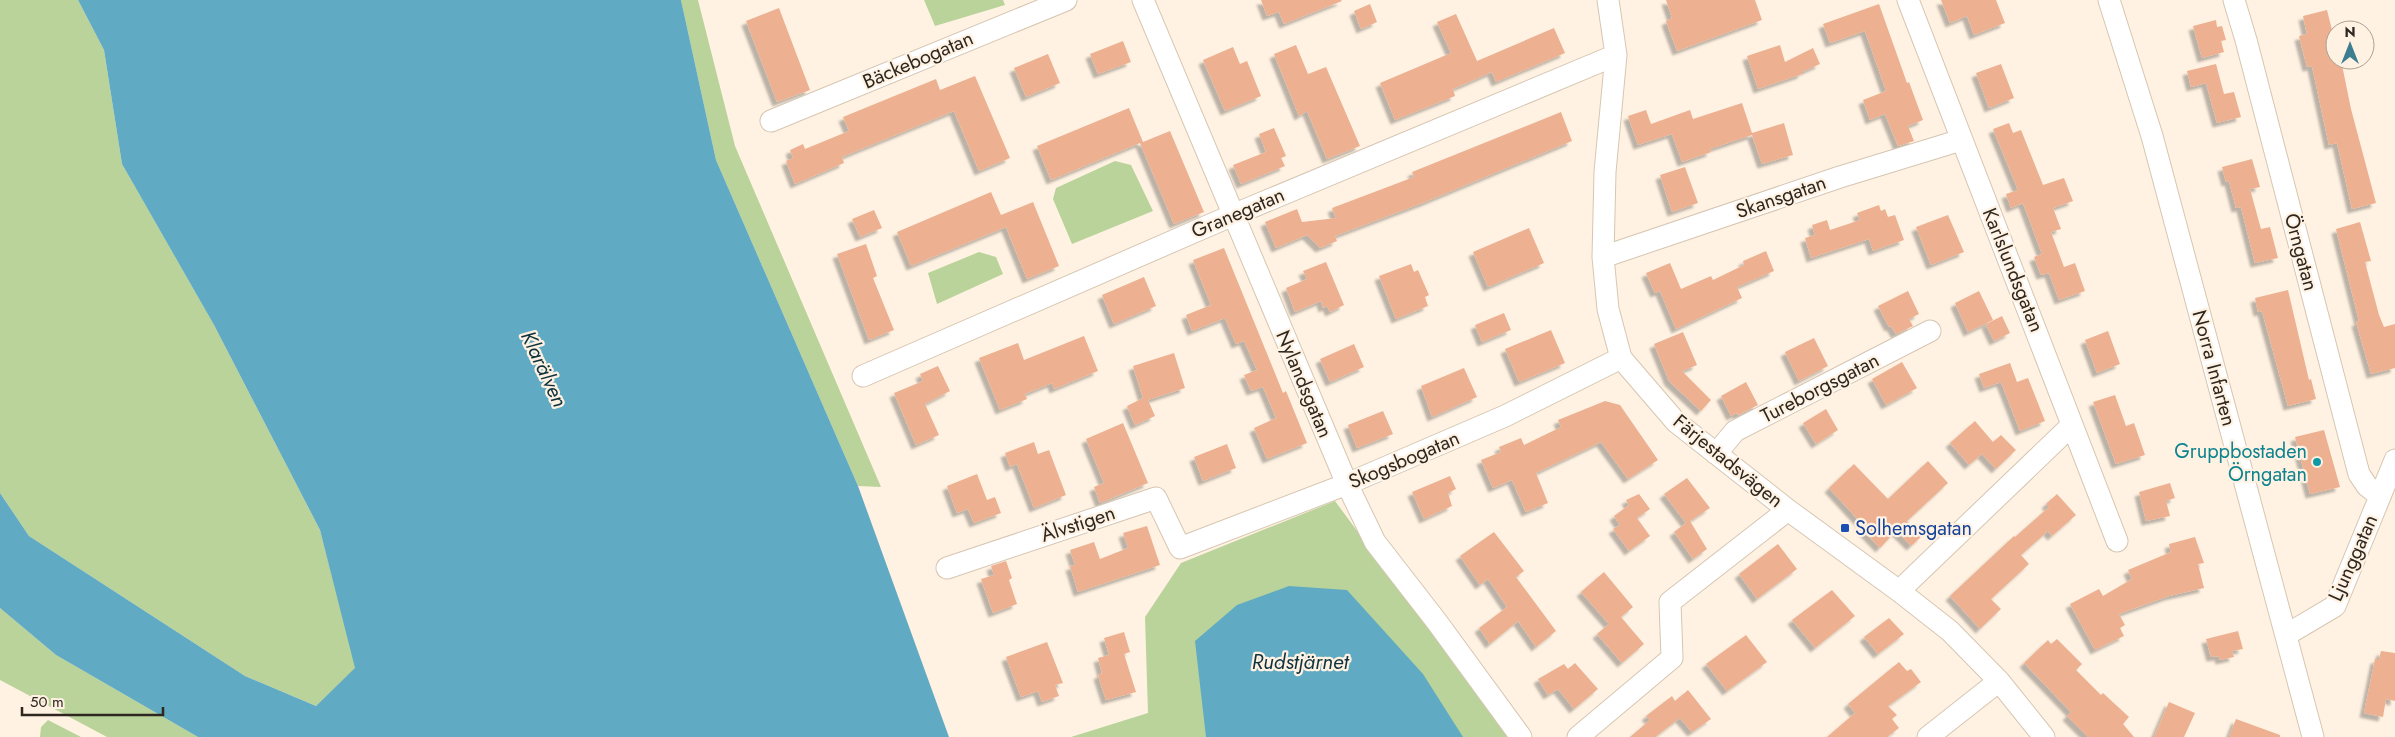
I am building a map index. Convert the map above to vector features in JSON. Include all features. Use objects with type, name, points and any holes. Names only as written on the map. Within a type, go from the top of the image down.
[{"type":"street","name":"Bäckebogatan","points":[[771,121],[1066,0]]},
{"type":"street","name":"Nylandsgatan","points":[[1143,0],[1347,484],[1375,542],[1521,737]]},
{"type":"street","name":"Färjestadsvägen","points":[[1608,0],[1616,55],[1605,172],[1603,257],[1608,309],[1621,358],[1676,422],[1788,510],[1900,590],[1950,631],[1999,681],[2044,737]]},
{"type":"street","name":"Karlslundsgatan","points":[[1908,0],[2117,541]]},
{"type":"street","name":"Norra Infarten","points":[[2109,0],[2152,136],[2313,737]]},
{"type":"street","name":"Örngatan","points":[[2234,0],[2359,474],[2367,486],[2380,496]]},
{"type":"street","name":"Granegatan","points":[[862,376],[1233,215],[1616,55]]},
{"type":"street","name":"Skansgatan","points":[[1603,257],[1840,177],[1961,140]]},
{"type":"street","name":"Tureborgsgatan","points":[[1716,454],[1735,431],[1930,330]]},
{"type":"street","name":"Skogsbogatan","points":[[1180,548],[1347,484],[1505,416],[1621,358]]},
{"type":"street","points":[[1900,590],[2072,425]]},
{"type":"street","name":"Ljunggatan","points":[[2286,634],[2335,606],[2395,460]]},
{"type":"street","name":"Älvstigen","points":[[947,568],[1156,498],[1180,548]]},
{"type":"street","points":[[1578,737],[1672,658],[1670,602],[1788,510]]},
{"type":"street","points":[[1928,737],[1999,681]]},
{"type":"green space","points":[[0,0],[78,0],[104,50],[122,164],[214,325],[320,530],[356,668],[316,706],[245,676],[29,536],[0,493]]},
{"type":"green space","points":[[681,0],[698,0],[735,146],[881,487],[858,486],[716,160]]},
{"type":"green space","points":[[924,0],[1003,0],[1005,5],[935,26]]},
{"type":"green space","points":[[1115,161],[1131,165],[1153,211],[1072,244],[1053,199],[1056,188]]},
{"type":"green space","points":[[979,252],[996,257],[1003,274],[937,304],[928,273]]},
{"type":"green space","points":[[1335,501],[1509,737],[1071,737],[1148,713],[1145,617],[1181,563]]},
{"type":"green space","points":[[0,608],[56,655],[198,737],[107,737],[0,680]]},
{"type":"green space","points":[[48,720],[81,737],[40,737],[41,727]]},
{"type":"water","name":"Klarälven","points":[[78,0],[681,0],[716,160],[858,486],[949,737],[198,737],[56,655],[0,608],[0,493],[29,536],[245,676],[316,706],[355,668],[320,530],[214,325],[122,164],[104,50]]},
{"type":"water","name":"Rudstjärnet","points":[[1289,586],[1347,590],[1423,674],[1463,737],[1206,737],[1195,641],[1237,605]]},
{"type":"building","points":[[1261,0],[1342,1],[1284,24],[1279,12],[1267,16]]},
{"type":"building","points":[[1666,0],[1755,0],[1762,20],[1677,51],[1666,21],[1672,18]]},
{"type":"building","points":[[1941,0],[1996,0],[2005,23],[1974,35],[1967,16],[1950,23]]},
{"type":"building","points":[[1370,4],[1377,22],[1361,29],[1354,11]]},
{"type":"building","points":[[1879,4],[1907,83],[1909,82],[1923,120],[1908,126],[1914,141],[1898,146],[1885,114],[1870,120],[1863,100],[1886,91],[1865,31],[1830,43],[1823,24]]},
{"type":"building","points":[[779,8],[810,90],[777,102],[746,21]]},
{"type":"building","points":[[2327,10],[2330,20],[2325,20],[2325,70],[2343,70],[2351,109],[2376,203],[2352,209],[2337,143],[2329,145],[2312,66],[2307,67],[2299,36],[2307,34],[2303,16]]},
{"type":"building","points":[[1456,14],[1477,61],[1554,28],[1565,53],[1496,82],[1492,72],[1453,89],[1455,96],[1395,120],[1380,83],[1451,53],[1437,22]]},
{"type":"building","points":[[2216,20],[2217,27],[2222,26],[2226,40],[2221,41],[2224,52],[2202,58],[2193,26]]},
{"type":"building","points":[[1123,41],[1131,62],[1098,74],[1090,54]]},
{"type":"building","points":[[1296,45],[1308,74],[1326,67],[1360,146],[1327,159],[1307,111],[1299,116],[1274,54]]},
{"type":"building","points":[[1780,45],[1785,62],[1813,48],[1820,64],[1802,72],[1802,74],[1758,89],[1747,56]]},
{"type":"building","points":[[1233,47],[1240,64],[1247,61],[1261,96],[1225,111],[1203,60]]},
{"type":"building","points":[[1048,54],[1060,83],[1026,97],[1014,68]]},
{"type":"building","points":[[2001,64],[2014,98],[1989,108],[1976,73]]},
{"type":"building","points":[[2216,64],[2224,94],[2234,92],[2241,117],[2217,123],[2206,83],[2191,87],[2187,71]]},
{"type":"building","points":[[975,76],[1010,158],[979,171],[954,111],[842,157],[844,163],[795,184],[786,161],[793,158],[790,150],[803,144],[805,149],[849,131],[843,117],[936,79],[940,90]]},
{"type":"building","points":[[1742,103],[1752,133],[1784,123],[1793,155],[1762,164],[1752,135],[1710,149],[1711,152],[1682,162],[1672,134],[1638,145],[1628,116],[1646,110],[1651,124],[1690,110],[1693,119]]},
{"type":"building","points":[[1129,108],[1143,142],[1170,131],[1204,212],[1174,224],[1140,143],[1051,180],[1037,146]]},
{"type":"building","points":[[1561,112],[1572,141],[1425,202],[1335,236],[1337,241],[1320,248],[1307,235],[1276,248],[1265,222],[1297,209],[1302,222],[1336,218],[1332,208],[1414,177],[1412,172]]},
{"type":"building","points":[[2009,123],[2013,133],[2021,130],[2043,185],[2064,178],[2073,201],[2053,208],[2061,229],[2051,232],[2064,267],[2075,263],[2085,291],[2059,300],[2049,273],[2041,275],[2034,257],[2042,254],[2023,203],[2011,208],[2006,194],[2018,190],[1993,129]]},
{"type":"building","points":[[1274,128],[1286,156],[1281,158],[1285,166],[1241,184],[1233,165],[1266,152],[1259,134]]},
{"type":"building","points":[[2252,159],[2260,187],[2250,189],[2261,229],[2270,227],[2278,258],[2255,263],[2241,207],[2236,208],[2229,181],[2226,182],[2222,167]]},
{"type":"building","points":[[1685,167],[1698,203],[1672,212],[1660,175]]},
{"type":"building","points":[[991,192],[1001,215],[1033,202],[1059,266],[1027,279],[1006,227],[911,266],[897,232]]},
{"type":"building","points":[[1879,205],[1881,211],[1885,209],[1888,217],[1895,215],[1904,240],[1873,251],[1869,239],[1811,258],[1805,238],[1815,235],[1812,225],[1827,220],[1830,230],[1860,220],[1857,213]]},
{"type":"building","points":[[874,210],[882,228],[860,237],[852,219]]},
{"type":"building","points":[[1948,215],[1964,252],[1931,265],[1916,227]]},
{"type":"building","points":[[2360,222],[2371,261],[2365,262],[2379,315],[2384,327],[2395,324],[2395,368],[2371,374],[2356,322],[2359,321],[2336,229]]},
{"type":"building","points":[[1529,228],[1544,263],[1488,287],[1473,252]]},
{"type":"building","points":[[866,244],[877,276],[873,278],[894,330],[869,340],[837,254]]},
{"type":"building","points":[[1224,248],[1283,393],[1286,391],[1307,443],[1267,459],[1254,428],[1276,418],[1263,387],[1251,391],[1244,375],[1257,370],[1244,341],[1236,344],[1225,318],[1192,331],[1186,315],[1211,305],[1193,260]]},
{"type":"building","points":[[1766,251],[1774,271],[1737,287],[1742,298],[1676,329],[1660,291],[1655,293],[1646,273],[1670,263],[1681,289],[1711,276],[1713,280],[1744,265],[1743,261]]},
{"type":"building","points":[[1326,262],[1344,305],[1330,312],[1327,306],[1323,308],[1321,301],[1295,312],[1286,288],[1307,279],[1303,271]]},
{"type":"building","points":[[1411,264],[1414,272],[1418,270],[1429,295],[1425,297],[1428,306],[1396,319],[1379,276]]},
{"type":"building","points":[[1144,277],[1156,306],[1114,324],[1102,295]]},
{"type":"building","points":[[2288,290],[2309,380],[2311,379],[2316,399],[2288,406],[2262,311],[2258,312],[2255,298]]},
{"type":"building","points":[[1908,291],[1919,314],[1909,319],[1913,326],[1896,334],[1891,326],[1889,327],[1878,306]]},
{"type":"building","points":[[1979,291],[1993,320],[1968,332],[1955,303]]},
{"type":"building","points":[[1504,313],[1511,330],[1482,342],[1475,325]]},
{"type":"building","points":[[2002,316],[2010,333],[1994,341],[1986,324]]},
{"type":"building","points":[[1551,330],[1565,363],[1519,382],[1505,349]]},
{"type":"building","points":[[2108,331],[2120,364],[2097,373],[2085,340]]},
{"type":"building","points":[[1683,332],[1697,365],[1682,371],[1711,400],[1701,411],[1669,381],[1654,344]]},
{"type":"building","points":[[1084,336],[1098,371],[1054,389],[1052,383],[1025,394],[1027,399],[1000,410],[979,358],[1018,343],[1024,360]]},
{"type":"building","points":[[1814,338],[1828,366],[1799,381],[1785,352]]},
{"type":"building","points":[[1354,344],[1364,367],[1330,382],[1320,359]]},
{"type":"building","points":[[1174,353],[1185,388],[1148,400],[1155,416],[1135,425],[1127,406],[1143,398],[1133,366]]},
{"type":"building","points":[[1902,362],[1917,388],[1886,405],[1872,379]]},
{"type":"building","points":[[2010,363],[2017,382],[2028,378],[2045,421],[2020,431],[2001,382],[1984,388],[1979,374]]},
{"type":"building","points":[[938,366],[950,391],[925,404],[939,435],[916,445],[894,393],[923,381],[920,374]]},
{"type":"building","points":[[1464,368],[1477,397],[1432,417],[1421,386]]},
{"type":"building","points":[[1746,382],[1758,405],[1738,415],[1737,413],[1731,416],[1721,396]]},
{"type":"building","points":[[2115,395],[2126,426],[2134,423],[2145,455],[2116,464],[2093,402]]},
{"type":"building","points":[[1605,401],[1620,405],[1658,460],[1628,479],[1601,442],[1536,473],[1548,503],[1526,512],[1512,480],[1493,488],[1481,460],[1501,452],[1499,447],[1521,438],[1524,445],[1561,427],[1558,420]]},
{"type":"building","points":[[1826,409],[1838,430],[1816,444],[1803,423]]},
{"type":"building","points":[[1383,411],[1393,434],[1357,448],[1348,425]]},
{"type":"building","points":[[1975,421],[1993,442],[2001,435],[2016,450],[1996,469],[1982,454],[1969,465],[1950,443]]},
{"type":"building","points":[[1123,423],[1148,483],[1100,503],[1094,487],[1104,483],[1086,439]]},
{"type":"building","name":"Gruppbostaden Örngatan","points":[[2324,430],[2340,487],[2310,494],[2295,437]]},
{"type":"building","points":[[1034,442],[1038,454],[1049,450],[1066,495],[1034,508],[1017,464],[1010,467],[1005,453]]},
{"type":"building","points":[[1227,444],[1236,468],[1203,481],[1194,457]]},
{"type":"building","points":[[1928,461],[1948,483],[1907,521],[1922,536],[1911,546],[1896,531],[1880,548],[1859,526],[1862,524],[1829,488],[1854,464],[1888,499]]},
{"type":"building","points":[[977,474],[987,500],[995,497],[1001,513],[974,523],[968,509],[957,513],[947,486]]},
{"type":"building","points":[[1450,476],[1456,489],[1448,493],[1452,506],[1424,519],[1412,492]]},
{"type":"building","points":[[1687,478],[1710,508],[1690,521],[1707,549],[1693,559],[1674,532],[1686,523],[1664,494]]},
{"type":"building","points":[[2170,483],[2175,498],[2166,501],[2170,516],[2146,521],[2139,492]]},
{"type":"building","points":[[1639,494],[1650,509],[1637,518],[1650,536],[1629,551],[1613,529],[1620,525],[1614,516],[1629,505],[1626,500]]},
{"type":"building","points":[[2057,494],[2076,515],[2052,536],[2048,531],[2021,555],[2029,564],[1991,599],[2001,609],[1980,629],[1950,596],[2014,536],[2049,507],[2046,504]]},
{"type":"building","points":[[1147,526],[1160,565],[1078,592],[1070,566],[1075,565],[1070,550],[1094,542],[1100,559],[1128,548],[1123,533]]},
{"type":"building","points":[[1494,532],[1524,571],[1516,577],[1556,631],[1536,647],[1518,621],[1490,644],[1479,628],[1507,607],[1488,579],[1480,585],[1460,556]]},
{"type":"building","points":[[2195,537],[2204,563],[2198,564],[2204,588],[2169,596],[2119,614],[2125,625],[2120,628],[2124,636],[2095,650],[2070,604],[2099,589],[2103,596],[2132,579],[2128,570],[2171,552],[2169,544]]},
{"type":"building","points":[[1778,544],[1797,569],[1757,599],[1739,574]]},
{"type":"building","points":[[1006,561],[1012,578],[1009,580],[1017,604],[993,613],[981,579],[994,575],[991,566]]},
{"type":"building","points":[[1604,572],[1633,607],[1621,617],[1644,644],[1622,663],[1597,634],[1609,624],[1581,592]]},
{"type":"building","points":[[1832,590],[1855,616],[1815,648],[1792,620]]},
{"type":"building","points":[[1889,618],[1904,634],[1878,654],[1864,637]]},
{"type":"building","points":[[2238,631],[2243,649],[2232,651],[2234,657],[2220,660],[2219,656],[2211,657],[2206,639]]},
{"type":"building","points":[[1124,632],[1130,652],[1124,654],[1136,692],[1106,700],[1098,675],[1102,673],[1098,658],[1109,655],[1104,638]]},
{"type":"building","points":[[1746,635],[1767,662],[1727,691],[1706,664]]},
{"type":"building","points":[[2057,639],[2082,664],[2076,670],[2101,695],[2103,693],[2129,717],[2123,724],[2134,737],[2088,737],[2067,716],[2071,712],[2024,663],[2048,640],[2051,644]]},
{"type":"building","points":[[1047,642],[1063,683],[1055,685],[1059,696],[1042,702],[1038,691],[1021,697],[1006,657]]},
{"type":"building","points":[[2381,651],[2395,653],[2395,701],[2386,699],[2383,717],[2364,713],[2375,659],[2379,659]]},
{"type":"building","points":[[1899,662],[1907,671],[1911,669],[1921,682],[1888,706],[1897,715],[1892,719],[1899,728],[1887,737],[1827,737],[1855,713],[1848,704]]},
{"type":"building","points":[[1575,663],[1598,689],[1574,709],[1558,689],[1548,695],[1538,679],[1564,664],[1568,669]]},
{"type":"building","points":[[1688,690],[1711,719],[1692,732],[1680,718],[1655,737],[1630,737],[1650,720],[1646,716],[1672,696],[1675,701]]},
{"type":"building","points":[[2169,702],[2195,713],[2184,737],[2154,737]]},
{"type":"building","points":[[2236,719],[2280,735],[2280,737],[2229,737]]},
{"type":"place","name":"Gruppbostaden Örngatan","points":[[2317,462]]},
{"type":"place","name":"Solhemsgatan","points":[[1845,528]]}]
